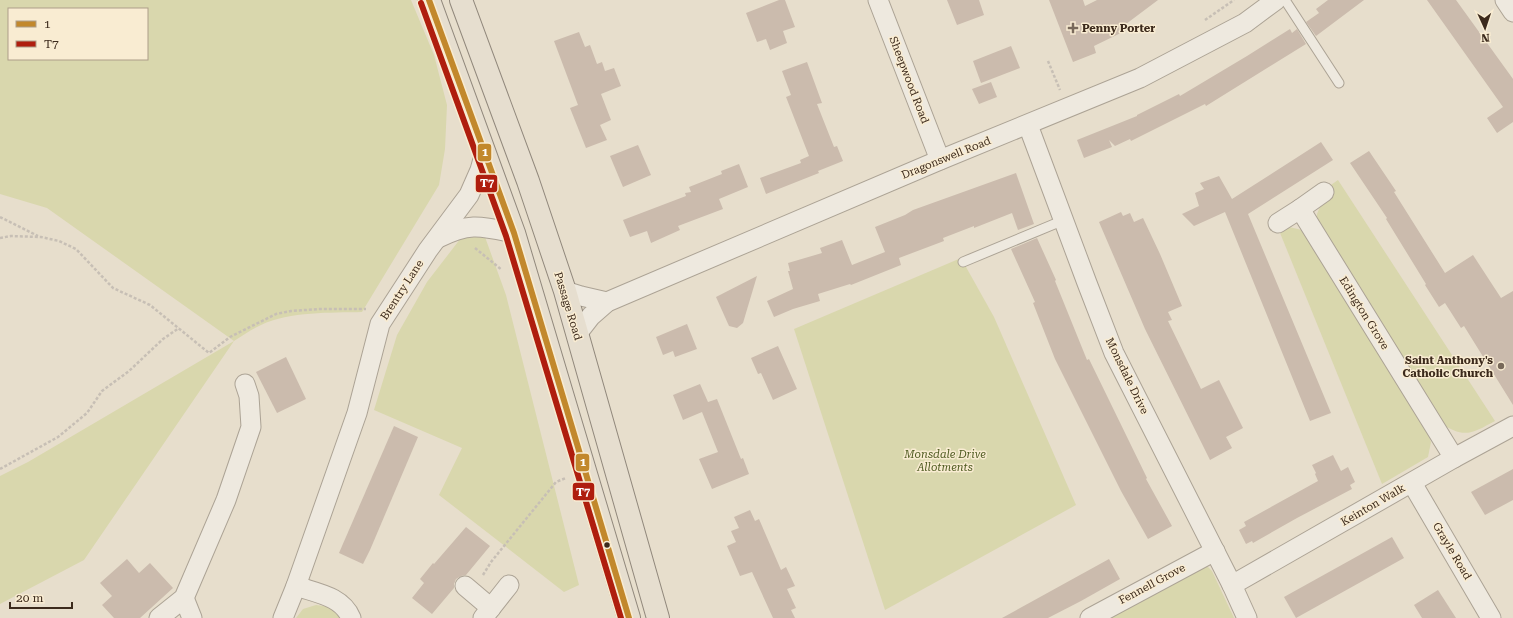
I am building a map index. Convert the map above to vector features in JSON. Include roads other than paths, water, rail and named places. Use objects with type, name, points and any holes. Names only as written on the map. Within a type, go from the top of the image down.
[{"type":"main road","points":[[429,0],[514,233],[629,618]]},
{"type":"main road","name":"Passage Road","points":[[462,0],[528,181],[564,291],[658,618]]},
{"type":"street","name":"Sheepwood Road","points":[[878,0],[940,160]]},
{"type":"street","name":"Dragonswell Road","points":[[577,334],[590,316],[607,302],[940,160],[1140,78],[1245,23],[1276,0]]},
{"type":"street","name":"Monsdale Drive","points":[[1028,125],[1086,283],[1114,353],[1215,550],[1248,618]]},
{"type":"street","name":"Brentry Lane","points":[[283,618],[296,586],[357,413],[380,324],[428,250],[470,195],[480,170],[485,152]]},
{"type":"street","points":[[1278,223],[1324,192]]},
{"type":"street","name":"Edington Grove","points":[[1300,209],[1454,458]]},
{"type":"street","name":"Brentry Lane","points":[[438,238],[455,230],[470,227],[485,227],[514,233]]},
{"type":"street","points":[[564,291],[607,302]]},
{"type":"street","points":[[159,618],[184,598],[226,500],[251,427],[249,396],[245,384]]},
{"type":"street","name":"Keinton Walk","points":[[1232,585],[1454,458],[1513,426]]},
{"type":"street","name":"Grayle Road","points":[[1412,483],[1492,618]]},
{"type":"street","name":"Fennell Grove","points":[[1090,618],[1215,550]]},
{"type":"street","points":[[470,590],[487,613],[509,585]]},
{"type":"street","points":[[296,586],[328,596],[340,602],[348,610],[351,618]]},
{"type":"street","points":[[184,598],[192,618]]},
{"type":"lane","points":[[1285,0],[1338,83]]},
{"type":"lane","points":[[963,262],[1064,220]]},
{"type":"place","name":"Penny Porter","points":[[1073,28]]},
{"type":"place","name":"Saint Anthony's Catholic Church","points":[[1501,366]]},
{"type":"park label","name":"Monsdale Drive Allotments","points":[[945,460]]}]
